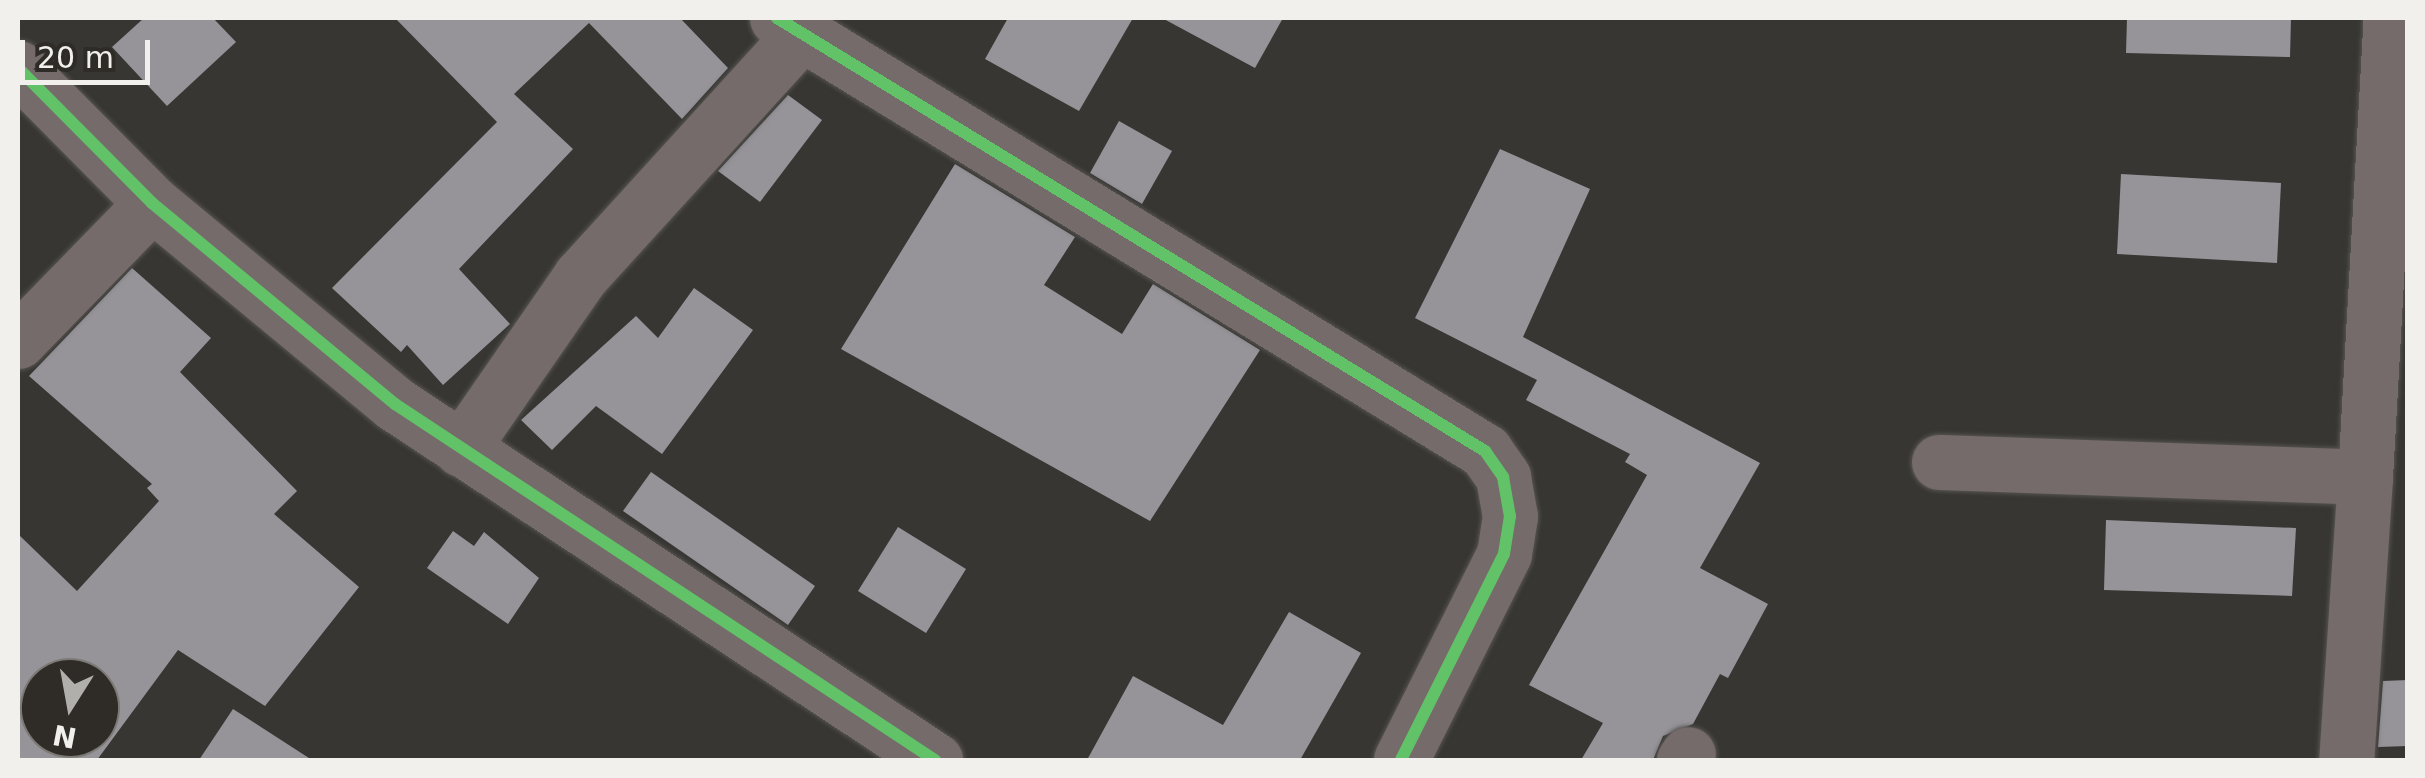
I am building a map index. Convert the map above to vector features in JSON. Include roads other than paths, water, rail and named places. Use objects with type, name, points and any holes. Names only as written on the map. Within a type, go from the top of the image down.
[{"type":"street","points":[[2346,760],[2396,26]]},
{"type":"street","points":[[460,448],[580,276],[788,27],[1485,451],[1504,477],[1504,554],[1400,760]]},
{"type":"street","points":[[18,68],[152,203],[394,404],[936,760]]},
{"type":"street","points":[[18,341],[152,203]]},
{"type":"street","points":[[1939,462],[2365,477]]}]
